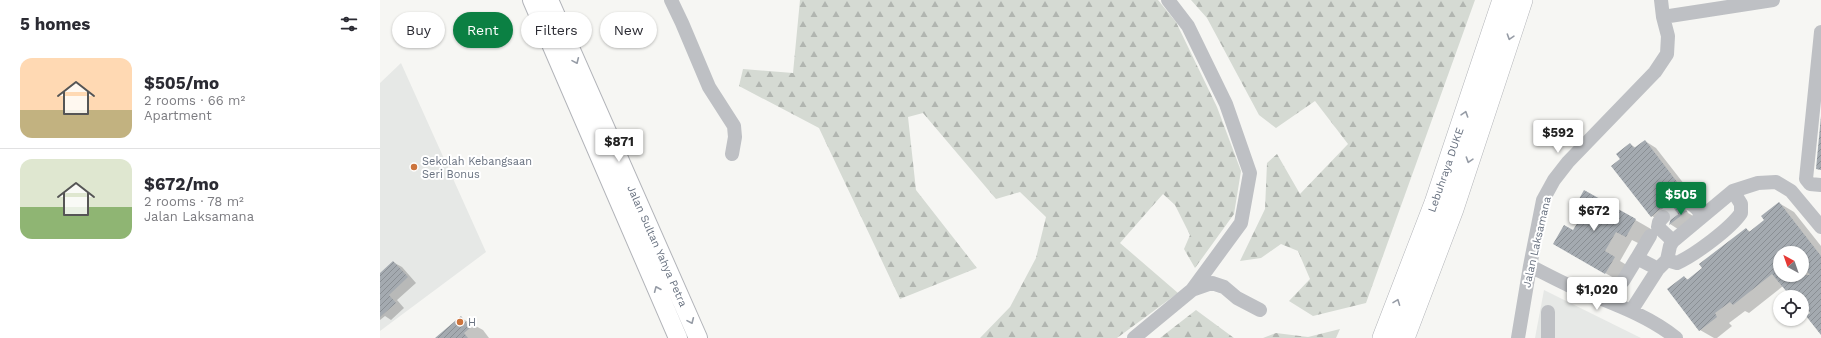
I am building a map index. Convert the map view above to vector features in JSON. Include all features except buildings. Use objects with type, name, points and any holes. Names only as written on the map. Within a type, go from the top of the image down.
[{"type":"highway","name":"Lebuhraya DUKE","points":[[1383,338],[1435,203],[1503,0]]},
{"type":"highway","name":"Lebuhraya DUKE","points":[[1404,338],[1453,209],[1522,0]]},
{"type":"main road","name":"Jalan Sultan Yahya Petra","points":[[532,0],[678,338]]},
{"type":"main road","name":"Jalan Sultan Yahya Petra","points":[[549,0],[698,338]]},
{"type":"street","points":[[671,0],[709,87],[734,126],[735,137],[732,154]]},
{"type":"street","points":[[1134,338],[1192,290],[1241,223],[1250,174],[1226,104],[1188,26],[1168,0]]},
{"type":"street","name":"Jalan Laksamana","points":[[1518,338],[1543,200],[1554,180],[1568,162],[1655,72],[1667,54],[1668,36],[1663,17],[1661,0]]},
{"type":"street","points":[[1663,17],[1773,0]]},
{"type":"street","points":[[1821,32],[1806,179],[1810,184],[1821,185]]},
{"type":"street","points":[[1631,311],[1662,265],[1673,241],[1733,191],[1758,183],[1776,182],[1791,191],[1821,227]]},
{"type":"street","points":[[1637,258],[1662,265],[1677,263],[1687,258],[1736,221],[1742,213],[1740,204],[1733,191]]},
{"type":"street","points":[[1683,202],[1693,204],[1703,216]]},
{"type":"street","points":[[1663,217],[1659,222],[1658,227],[1673,241]]},
{"type":"street","points":[[1623,281],[1650,236]]},
{"type":"street","points":[[1530,266],[1566,284],[1631,311],[1662,327],[1676,338]]},
{"type":"street","points":[[1192,290],[1212,283],[1224,287],[1237,298],[1260,310]]},
{"type":"street","points":[[1548,312],[1548,338]]},
{"type":"shaded area","name":"Sekolah Kebangsaan Seri Bonus","points":[[401,63],[486,252],[380,331],[380,83]]},
{"type":"shaded area","points":[[1544,290],[1641,338],[1535,338]]},
{"type":"green space","points":[[800,0],[1158,0],[1176,22],[1217,107],[1241,171],[1234,214],[1195,268],[1184,249],[1190,235],[1175,205],[1163,194],[1120,243],[1178,293],[1117,338],[980,338],[1010,307],[1036,258],[1046,217],[1020,192],[996,199],[923,113],[908,117],[916,190],[977,268],[900,299],[819,128],[739,86],[743,69],[793,73]]},
{"type":"green space","points":[[1191,0],[1475,0],[1366,303],[1313,316],[1289,301],[1310,279],[1298,251],[1281,244],[1261,258],[1240,261],[1265,209],[1267,163],[1277,154],[1300,194],[1348,144],[1315,101],[1276,128],[1259,115],[1207,18]]},
{"type":"green space","points":[[1196,310],[1234,338],[1160,338]]},
{"type":"green space","points":[[1340,329],[1336,338],[1263,338],[1276,333],[1308,337]]},
{"type":"tunnel","points":[[1663,217],[1683,202]]},
{"type":"place","name":"Sekolah Kebangsaan Seri Bonus","points":[[414,167]]},
{"type":"place","name":"H","points":[[460,322]]}]
